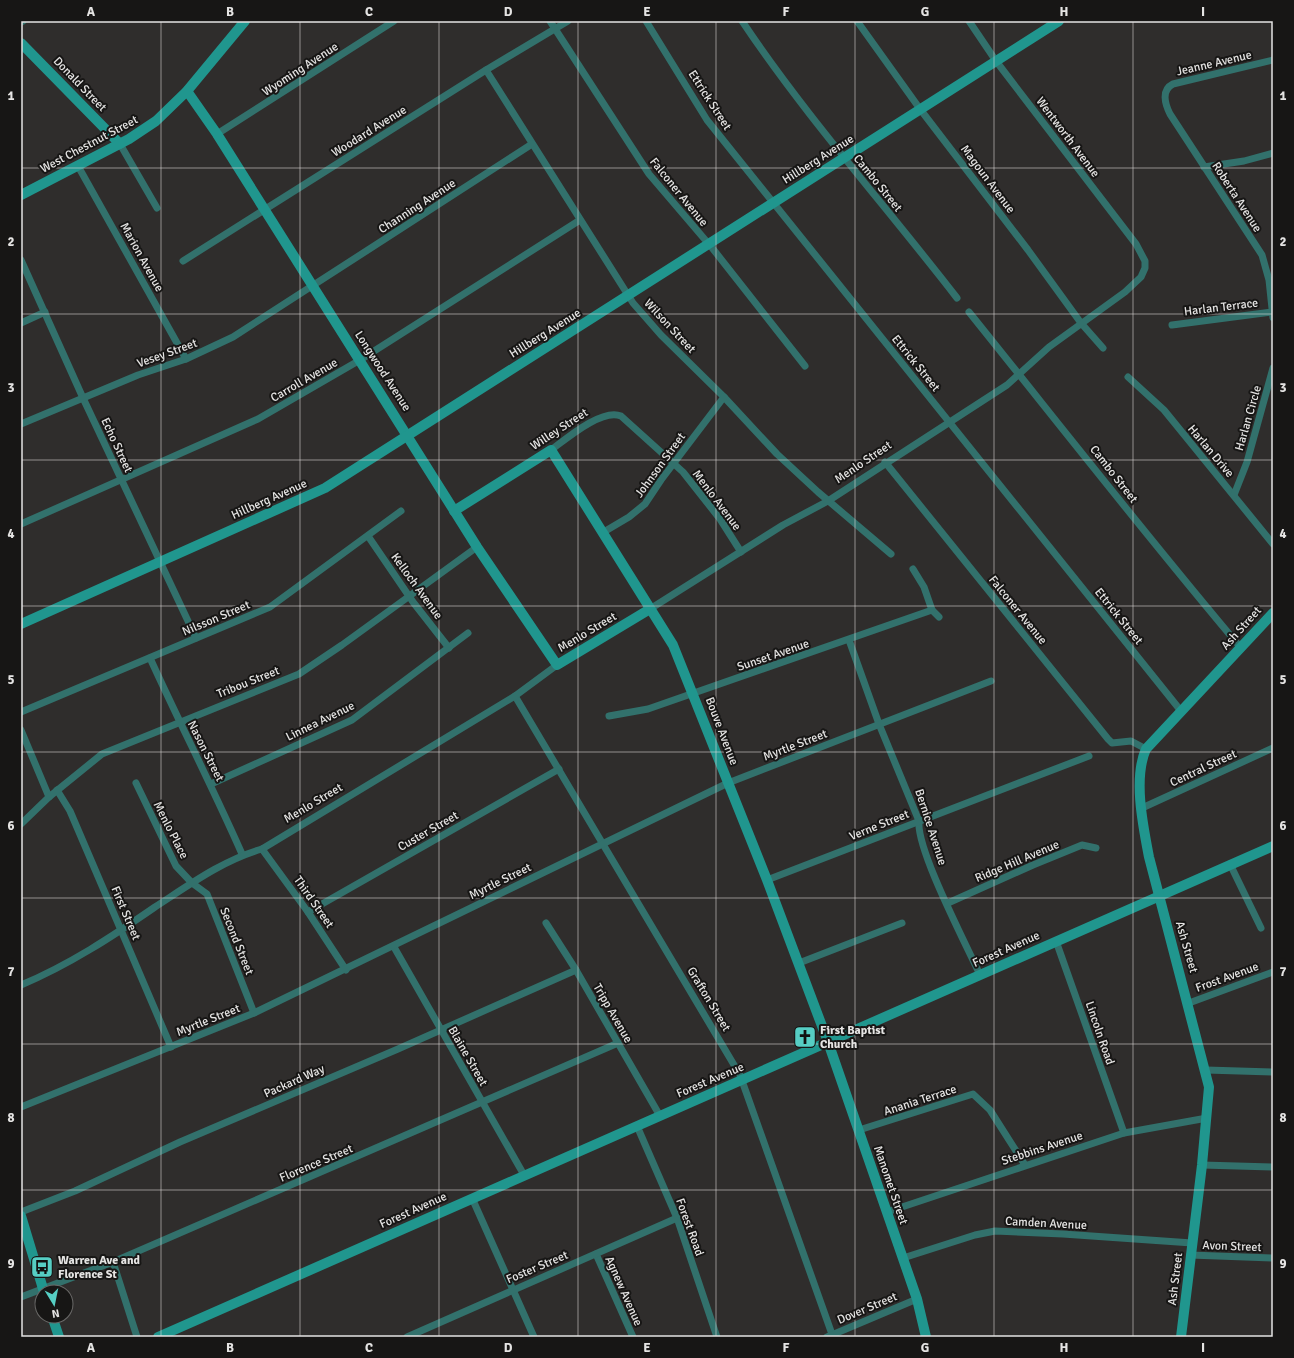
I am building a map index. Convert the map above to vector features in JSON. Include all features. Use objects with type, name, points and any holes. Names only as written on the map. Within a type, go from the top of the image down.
[{"type":"street","name":"West Chestnut Street","points":[[21,195],[120,144],[156,121],[187,91],[245,21]]},
{"type":"street","name":"Wyoming Avenue","points":[[217,134],[394,21]]},
{"type":"street","name":"Falconer Avenue","points":[[550,21],[642,164],[709,245],[804,366]]},
{"type":"street","name":"Woodard Avenue","points":[[183,262],[486,70],[555,27],[568,21]]},
{"type":"street","name":"Ettrick Street","points":[[646,21],[707,120],[1181,711]]},
{"type":"street","name":"Cambo Street","points":[[742,21],[768,59],[844,158],[957,298]]},
{"type":"street","name":"Magoun Avenue","points":[[858,21],[920,109],[1005,219],[1081,323],[1103,348]]},
{"type":"street","name":"Wentworth Avenue","points":[[969,21],[996,61],[1136,244],[1144,258],[1145,268]]},
{"type":"street","name":"Hillberg Avenue","points":[[21,624],[325,488],[1059,21]]},
{"type":"street","name":"Donald Street","points":[[21,43],[120,144]]},
{"type":"street","name":"Jeanne Avenue","points":[[1165,94],[1168,88],[1173,84],[1273,60]]},
{"type":"street","name":"Wilson Street","points":[[486,70],[628,296],[661,335],[724,397],[772,449],[891,554]]},
{"type":"street","name":"Longwood Avenue","points":[[187,91],[217,134],[477,547],[557,665]]},
{"type":"street","name":"Roberta Avenue","points":[[1165,94],[1166,106],[1170,114],[1262,255],[1269,280],[1273,315]]},
{"type":"street","points":[[120,144],[157,208]]},
{"type":"street","name":"Channing Avenue","points":[[313,286],[532,144]]},
{"type":"street","points":[[1204,167],[1244,161],[1273,153]]},
{"type":"street","name":"Marion Avenue","points":[[78,166],[186,359]]},
{"type":"street","name":"Carroll Avenue","points":[[21,524],[258,419],[360,360],[580,220]]},
{"type":"street","name":"Echo Street","points":[[21,260],[83,398],[196,638]]},
{"type":"street","name":"Menlo Street","points":[[21,985],[47,975],[121,930],[192,883],[242,854],[262,849],[515,696],[557,665],[828,500],[1019,375],[1049,347],[1125,292],[1141,277],[1145,268]]},
{"type":"street","name":"Vesey Street","points":[[21,424],[138,375],[186,359],[233,337],[313,286]]},
{"type":"street","points":[[21,323],[45,312]]},
{"type":"street","name":"Cambo Street","points":[[969,312],[1169,562],[1241,648]]},
{"type":"street","name":"Harlan Terrace","points":[[1172,325],[1273,315]]},
{"type":"street","name":"Harlan Circle","points":[[1234,495],[1247,462],[1273,368]]},
{"type":"street","name":"Harlan Drive","points":[[1128,377],[1164,410],[1273,544]]},
{"type":"street","name":"Johnson Street","points":[[602,534],[629,517],[645,504],[724,397]]},
{"type":"street","name":"Willey Street","points":[[454,510],[598,419],[608,415],[617,414],[629,422],[674,463]]},
{"type":"street","name":"Bouve Avenue","points":[[551,450],[602,534],[673,645],[767,880],[828,1042]]},
{"type":"street","name":"Falconer Avenue","points":[[885,462],[1108,739],[1112,743],[1131,741],[1146,749]]},
{"type":"street","name":"Menlo Avenue","points":[[674,463],[713,510],[741,552]]},
{"type":"street","name":"Nilsson Street","points":[[21,712],[270,607],[401,511]]},
{"type":"street","name":"Kelloch Avenue","points":[[368,536],[408,595],[449,648]]},
{"type":"street","name":"Tribou Street","points":[[21,824],[57,790],[102,754],[299,674],[342,645],[408,595],[477,547]]},
{"type":"street","points":[[914,569],[924,587],[932,610],[939,617]]},
{"type":"street","name":"Sunset Avenue","points":[[609,716],[648,709],[932,610]]},
{"type":"street","name":"Ash Street","points":[[1181,1337],[1202,1165],[1209,1087],[1189,1003],[1159,896],[1147,846],[1142,808],[1140,769],[1146,749],[1273,613]]},
{"type":"street","name":"Linnea Avenue","points":[[211,784],[352,720],[468,633]]},
{"type":"street","name":"Bernice Avenue","points":[[849,640],[879,724],[919,821],[920,834],[931,865],[980,975]]},
{"type":"street","name":"Nason Street","points":[[150,658],[179,722],[211,784],[242,854]]},
{"type":"street","name":"Myrtle Street","points":[[21,1107],[254,1013],[394,947],[603,842],[728,783],[991,681]]},
{"type":"street","name":"Grafton Street","points":[[515,696],[743,1080],[831,1336]]},
{"type":"street","points":[[21,730],[50,797]]},
{"type":"street","name":"Central Street","points":[[1142,808],[1273,748]]},
{"type":"street","name":"Verne Street","points":[[767,880],[1089,756]]},
{"type":"street","name":"Custer Street","points":[[308,912],[559,769]]},
{"type":"street","name":"Menlo Place","points":[[136,783],[176,866],[192,883]]},
{"type":"street","name":"First Street","points":[[57,790],[70,811],[171,1047]]},
{"type":"street","name":"Ridge Hill Avenue","points":[[948,903],[1082,845],[1096,848]]},
{"type":"street","name":"Forest Avenue","points":[[158,1337],[1273,846]]},
{"type":"street","name":"Third Street","points":[[262,849],[308,912],[346,970]]},
{"type":"street","points":[[1230,864],[1261,928]]},
{"type":"street","name":"Second Street","points":[[192,883],[207,894],[254,1013]]},
{"type":"street","name":"Tripp Avenue","points":[[546,923],[576,970],[660,1116]]},
{"type":"street","points":[[799,963],[902,923]]},
{"type":"street","name":"Lincoln Road","points":[[1056,941],[1124,1133]]},
{"type":"street","name":"Blaine Street","points":[[394,947],[524,1176]]},
{"type":"street","name":"Packard Way","points":[[21,1212],[75,1191],[180,1142],[398,1049],[440,1029],[576,970]]},
{"type":"street","name":"Frost Avenue","points":[[1189,1003],[1273,972]]},
{"type":"street","name":"Manomet Street","points":[[828,1042],[860,1130],[917,1299],[926,1337]]},
{"type":"street","name":"Florence Street","points":[[61,1284],[618,1044]]},
{"type":"street","points":[[1206,1070],[1273,1072]]},
{"type":"street","name":"Anania Terrace","points":[[860,1130],[973,1094],[990,1110],[1025,1165]]},
{"type":"street","name":"Stebbins Avenue","points":[[887,1212],[1124,1133],[1207,1118]]},
{"type":"street","name":"Forest Road","points":[[637,1126],[677,1218],[717,1337]]},
{"type":"street","points":[[1202,1165],[1273,1167]]},
{"type":"street","points":[[472,1198],[534,1337]]},
{"type":"street","points":[[21,1216],[42,1284]]},
{"type":"street","name":"Foster Street","points":[[407,1337],[677,1218]]},
{"type":"street","name":"Camden Avenue","points":[[903,1258],[975,1235],[995,1231],[1192,1243]]},
{"type":"street","name":"Agnew Avenue","points":[[596,1254],[633,1337]]},
{"type":"street","name":"Avon Street","points":[[1190,1255],[1273,1258]]},
{"type":"street","points":[[114,1262],[138,1337]]},
{"type":"street","name":"Florence Street","points":[[21,1297],[34,1294]]},
{"type":"street","name":"Dover Street","points":[[831,1336],[917,1299]]},
{"type":"street","points":[[55,1324],[59,1337]]},
{"type":"place","name":"First Baptist Church","points":[[805,1037]]},
{"type":"place","name":"Warren Ave and Florence St","points":[[42,1267]]}]
